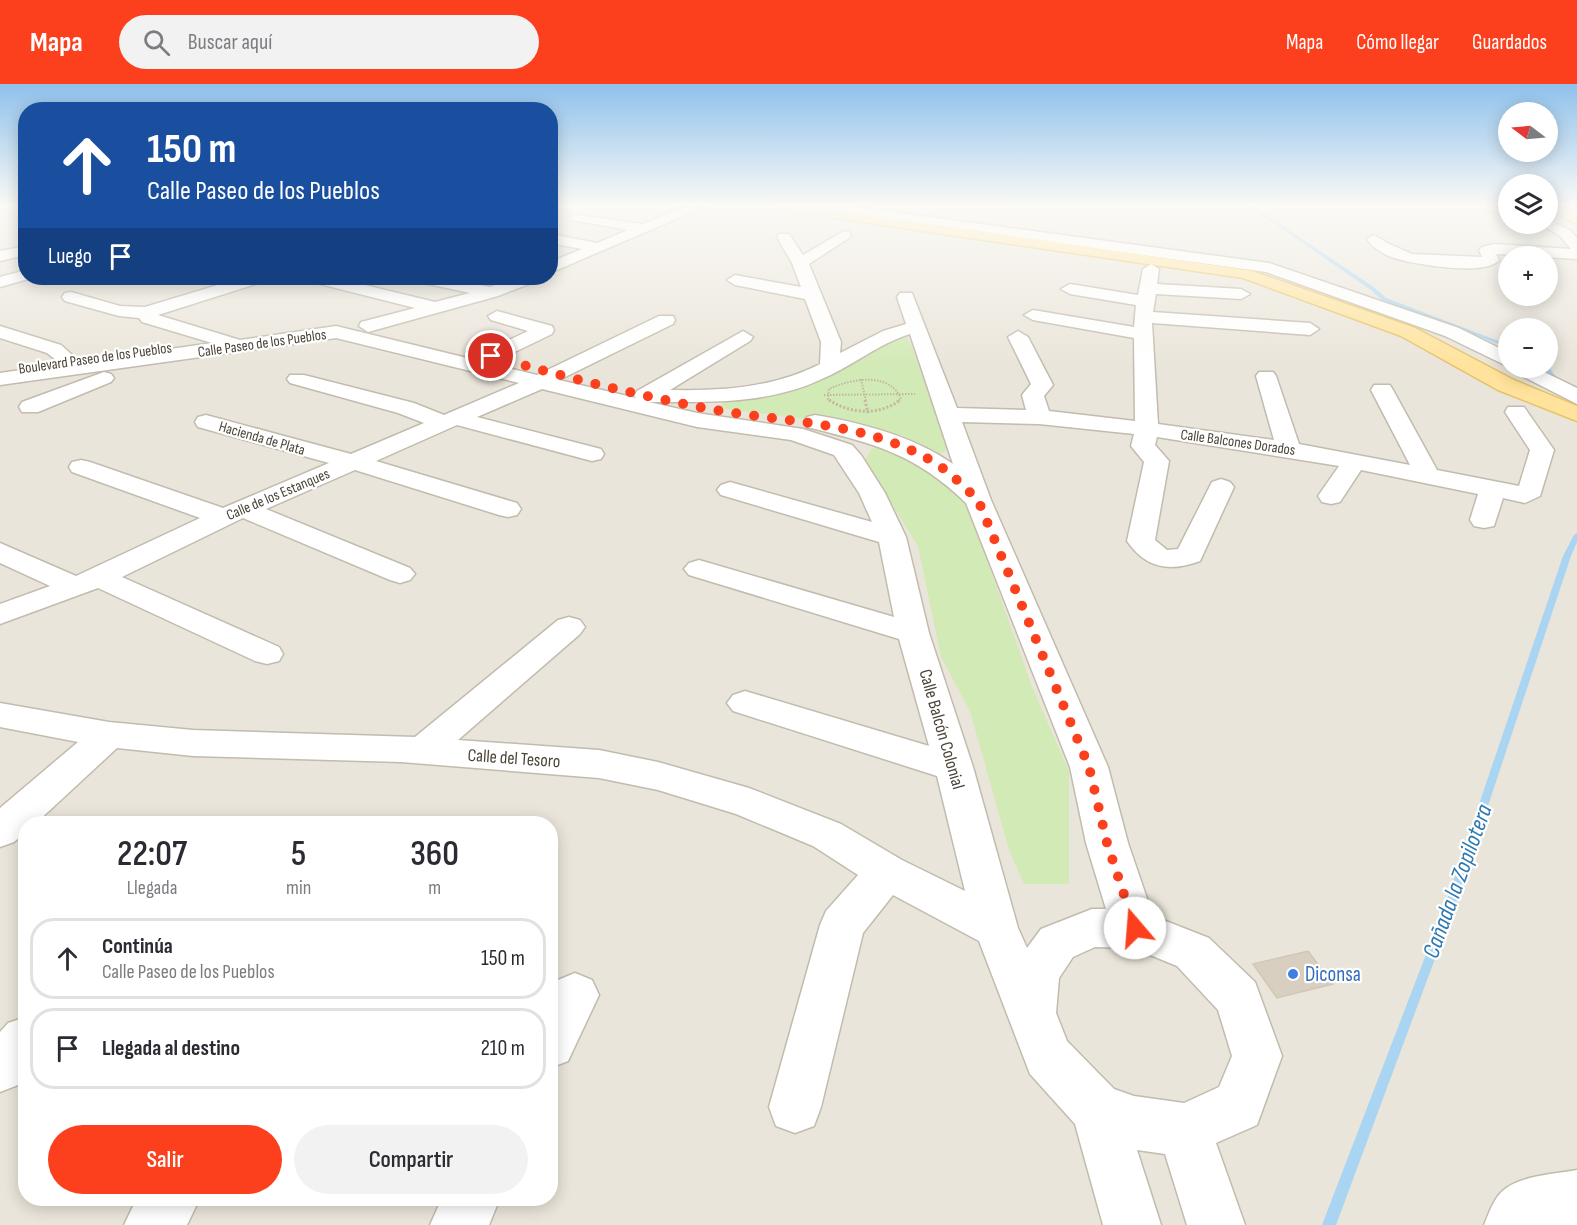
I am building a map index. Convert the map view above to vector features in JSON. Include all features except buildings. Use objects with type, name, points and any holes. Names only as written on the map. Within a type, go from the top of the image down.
[{"type":"main road","points":[[1152,260],[1246,274],[1408,332],[1506,385],[1577,414]]},
{"type":"street","points":[[798,260],[831,342],[830,366]]},
{"type":"street","points":[[800,263],[804,260]]},
{"type":"street","points":[[1212,260],[1269,268],[1452,332],[1498,355]]},
{"type":"street","points":[[1427,260],[1491,260]]},
{"type":"street","points":[[756,267],[735,280],[814,295]]},
{"type":"street","points":[[0,282],[18,277]]},
{"type":"street","points":[[209,285],[221,288]]},
{"type":"street","points":[[71,297],[119,311],[146,313],[232,285]]},
{"type":"street","points":[[346,285],[438,308]]},
{"type":"street","points":[[458,285],[492,292]]},
{"type":"street","points":[[368,326],[438,308],[510,285]]},
{"type":"street","points":[[1072,287],[1146,302],[1310,329]]},
{"type":"street","points":[[1033,315],[1240,294]]},
{"type":"street","points":[[906,297],[978,500],[1089,767],[1107,843],[1135,928]]},
{"type":"street","points":[[1146,302],[1147,429],[1143,446],[1157,461],[1140,541],[1150,554],[1177,560],[1190,555],[1221,488]]},
{"type":"street","points":[[146,313],[148,318],[232,343]]},
{"type":"street","points":[[491,356],[545,330],[498,316]]},
{"type":"street","name":"Calle de los Estanques","points":[[0,615],[87,582],[234,513],[547,378],[666,320]]},
{"type":"street","name":"Boulevard Paseo de los Pueblos","points":[[0,371],[232,343],[307,326],[333,324],[368,326]]},
{"type":"street","name":"Calle Paseo de los Pueblos","points":[[368,326],[491,356],[547,378],[706,408]]},
{"type":"street","points":[[706,408],[778,388],[819,373],[885,335],[917,327]]},
{"type":"street","points":[[0,332],[54,349],[70,362]]},
{"type":"street","name":"Calle Paseo de los Pueblos","points":[[0,379],[125,363],[232,343],[336,332],[547,378],[706,408],[817,422],[855,442],[937,464],[978,500]]},
{"type":"street","points":[[645,396],[743,337]]},
{"type":"street","points":[[1018,337],[1042,385],[1033,395],[1039,417]]},
{"type":"street","points":[[29,399],[52,399],[113,375],[125,363]]},
{"type":"street","points":[[1266,376],[1289,449]]},
{"type":"street","points":[[297,378],[450,420],[592,454]]},
{"type":"street","points":[[1540,378],[1577,397]]},
{"type":"street","points":[[1382,390],[1429,478]]},
{"type":"street","name":"Calle Balcones Dorados","points":[[948,415],[1039,417],[1147,429],[1289,449],[1525,495],[1531,491],[1542,450],[1516,412]]},
{"type":"street","name":"Hacienda de Plata","points":[[206,422],[354,462],[508,509]]},
{"type":"street","name":"Calle Balcón Colonial","points":[[855,442],[852,460],[872,493],[892,537],[914,633],[954,767],[996,928],[1048,1057],[1097,1109],[1134,1123],[1185,1130],[1238,1106],[1257,1056],[1238,998],[1193,952],[1135,928],[1092,928],[1057,943],[1036,973],[1032,1013]]},
{"type":"street","points":[[1331,496],[1354,463]]},
{"type":"street","points":[[81,467],[234,513],[400,574]]},
{"type":"street","points":[[730,490],[892,537]]},
{"type":"street","points":[[1484,520],[1492,490]]},
{"type":"street","points":[[0,552],[87,582],[267,654]]},
{"type":"street","points":[[699,568],[914,633]]},
{"type":"street","points":[[422,751],[569,627]]},
{"type":"street","points":[[745,702],[954,767]]},
{"type":"street","name":"Calle del Tesoro","points":[[0,715],[110,735],[193,743],[422,751],[599,764],[658,776],[749,803],[827,835],[887,872],[996,928]]},
{"type":"street","points":[[0,831],[110,735]]},
{"type":"street","points":[[795,1107],[842,925],[887,872]]},
{"type":"street","points":[[558,1028],[575,995]]},
{"type":"street","points":[[0,1067],[18,1048]]},
{"type":"street","points":[[1097,1109],[1132,1225]]},
{"type":"street","points":[[1185,1130],[1216,1225]]},
{"type":"street","points":[[1513,1225],[1525,1209],[1577,1198]]},
{"type":"street","points":[[153,1225],[166,1206]]},
{"type":"street","points":[[459,1225],[468,1206]]},
{"type":"path","points":[[854,352],[868,411],[855,442]]},
{"type":"path","points":[[861,380],[888,384],[900,394],[901,399],[896,404],[868,411],[842,407],[828,399],[826,394],[835,385],[861,380]]},
{"type":"shaded area","points":[[0,260],[18,260],[18,285],[558,285],[558,260],[1498,260],[1498,306],[1558,306],[1558,260],[1577,260],[1577,1225],[0,1225]]},
{"type":"green space","points":[[892,337],[907,338],[911,344],[948,449],[940,454],[924,452],[848,425],[720,408],[724,400],[775,393]]},
{"type":"green space","points":[[883,446],[923,465],[965,499],[1033,689],[1069,771],[1069,884],[1024,884],[1009,850],[970,711],[941,657],[918,546],[865,461],[871,449]]},
{"type":"waterway","name":"Cañada la Zopilotera","points":[[1331,260],[1384,299],[1498,343]]},
{"type":"waterway","name":"Cañada la Zopilotera","points":[[1554,378],[1558,384],[1577,392]]},
{"type":"waterway","name":"Cañada la Zopilotera","points":[[1329,1225],[1450,905],[1567,556],[1577,535]]},
{"type":"place","name":"Diconsa","points":[[1293,974]]},
{"type":"route","points":[[491,356],[645,396],[707,408],[827,424],[906,449],[937,464],[957,480],[978,500],[1089,767],[1107,843],[1135,928]]}]
